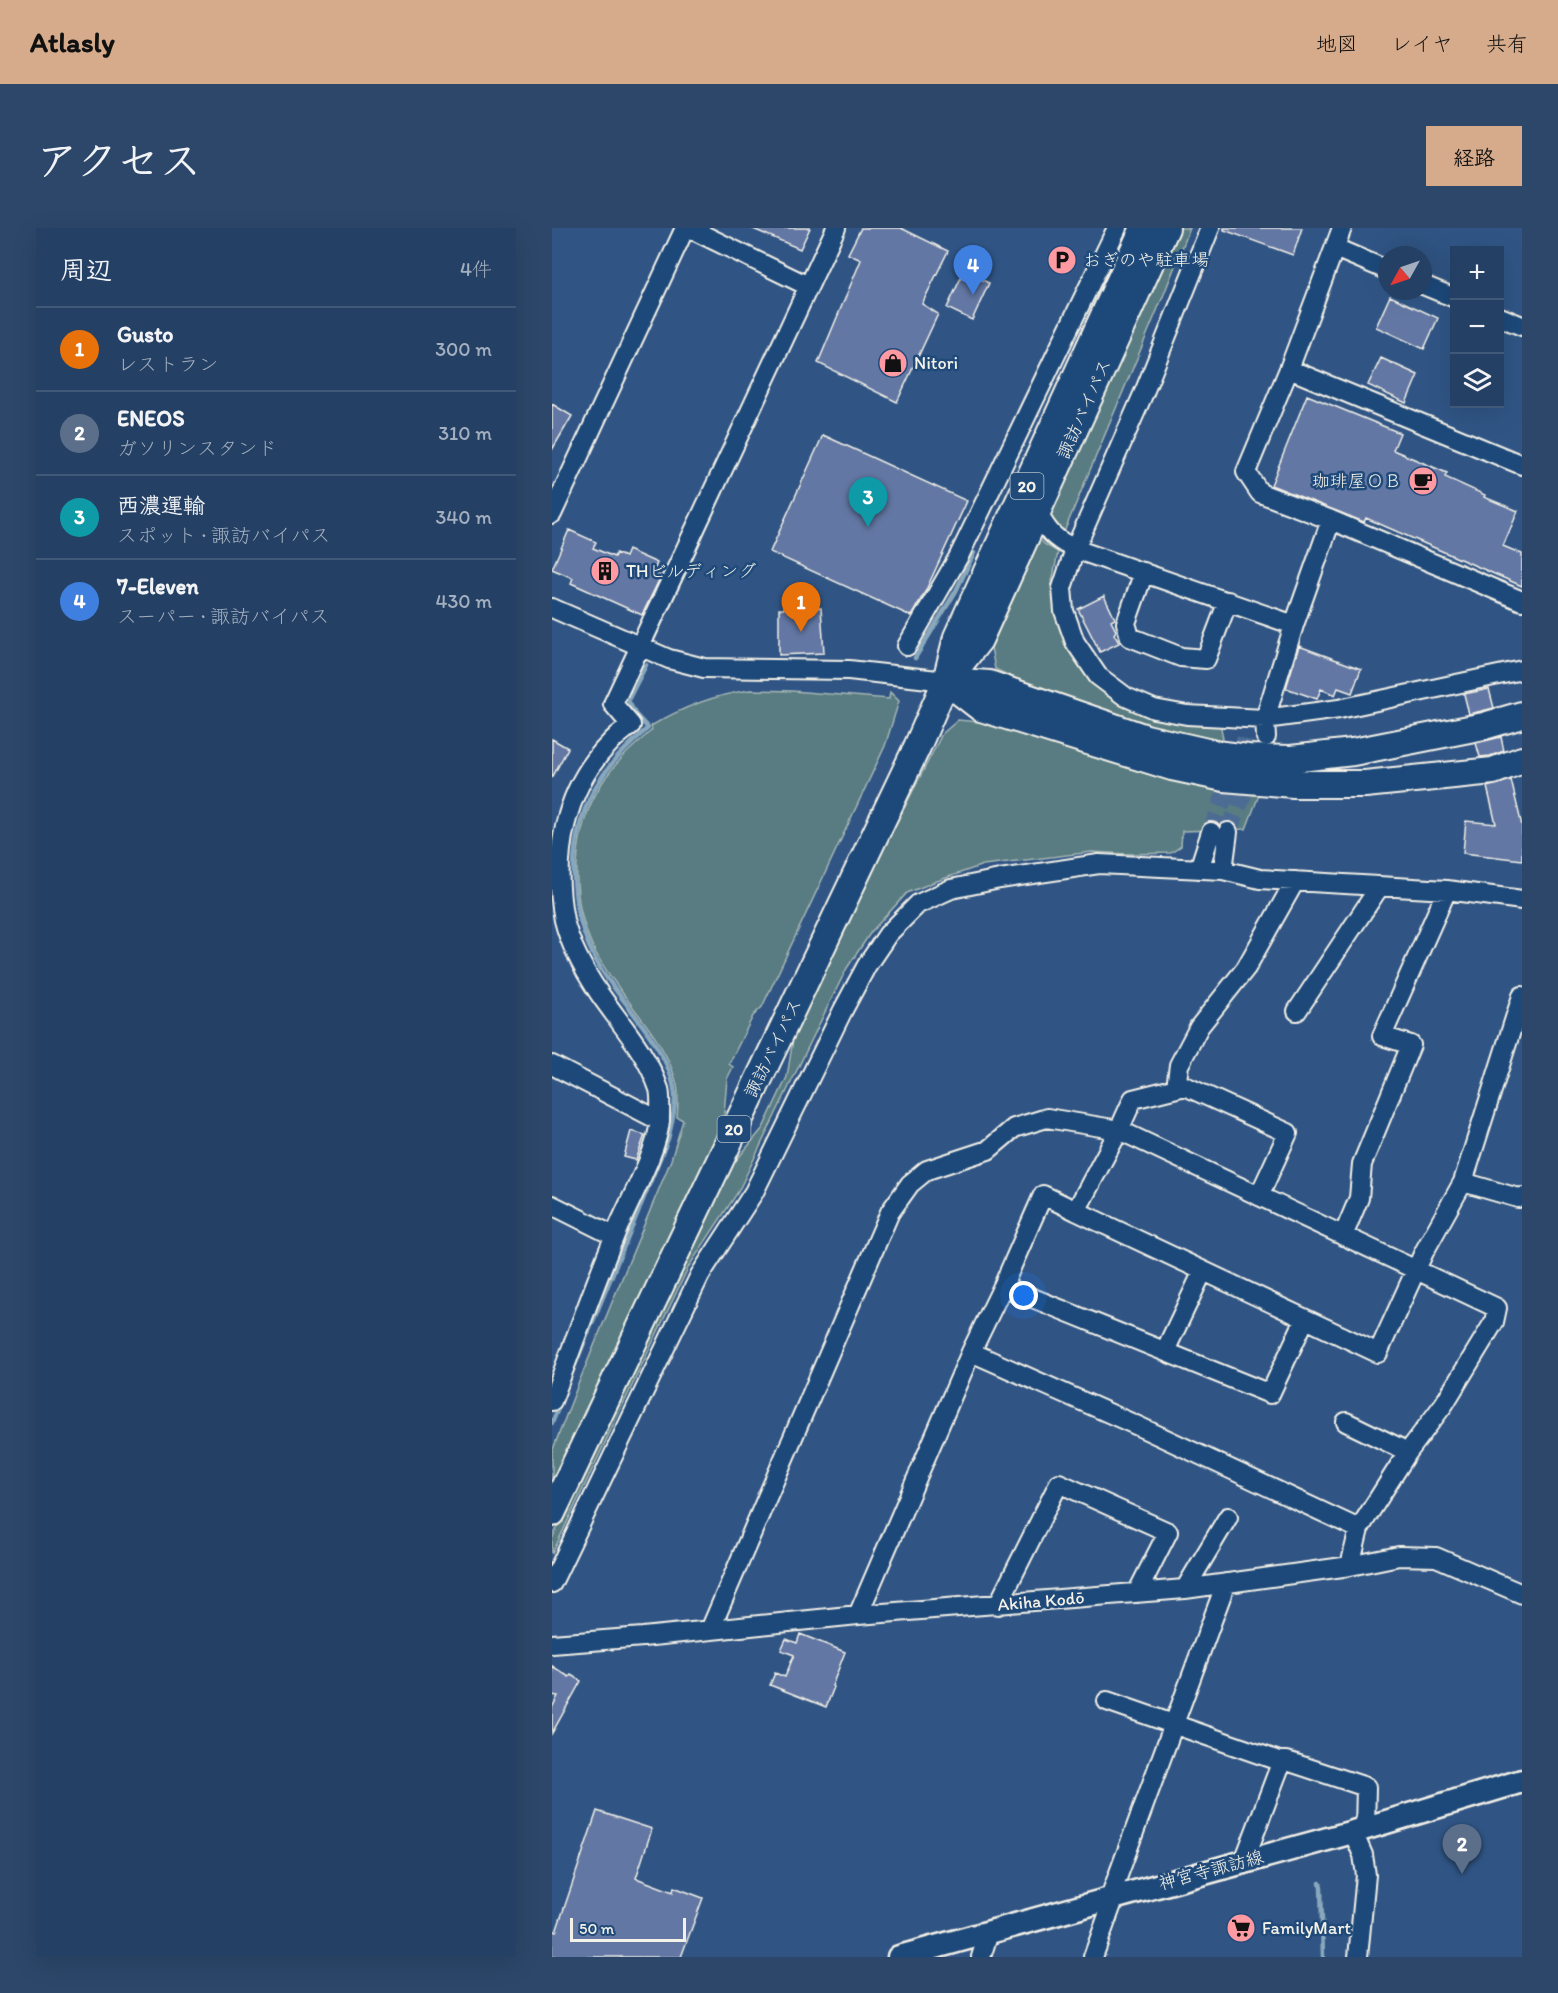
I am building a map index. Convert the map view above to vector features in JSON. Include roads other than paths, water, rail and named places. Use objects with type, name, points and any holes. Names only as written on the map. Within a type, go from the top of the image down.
[{"type":"highway","name":"諏訪バイパス","points":[[946,681],[979,640],[1166,228]]},
{"type":"highway","name":"諏訪バイパス","points":[[552,1513],[917,747],[946,681],[957,637],[1091,346],[1123,235]]},
{"type":"highway","points":[[946,681],[989,684],[1146,738],[1216,754],[1248,758],[1291,759],[1353,752],[1484,726],[1522,715]]},
{"type":"highway","points":[[946,681],[981,708],[1172,767],[1224,778],[1293,784],[1365,784],[1492,771],[1522,760]]},
{"type":"main road","name":"神宮寺諏訪線","points":[[899,1957],[1359,1830],[1522,1781]]},
{"type":"street","points":[[552,514],[687,228],[808,286]]},
{"type":"street","points":[[552,1401],[615,1236],[650,1154],[660,1121],[660,1091],[639,1047],[579,960],[564,921],[555,880],[563,828],[580,783],[610,742],[631,725],[613,704],[836,228]]},
{"type":"street","points":[[1210,228],[1145,390],[1075,549],[1062,588],[1064,611],[1075,642],[1098,676],[1126,697],[1154,709],[1257,727],[1522,670]]},
{"type":"street","points":[[1342,228],[1246,472],[1260,493],[1331,520],[1522,601]]},
{"type":"street","points":[[907,646],[959,556],[1015,431],[1063,333],[1123,235]]},
{"type":"street","points":[[1335,248],[1378,266]]},
{"type":"street","points":[[1432,289],[1450,296]]},
{"type":"street","points":[[1504,318],[1522,326]]},
{"type":"street","points":[[1063,333],[1091,346]]},
{"type":"street","points":[[1288,369],[1522,465]]},
{"type":"street","points":[[1015,431],[1045,445]]},
{"type":"street","points":[[1037,511],[1046,529],[1061,542],[1075,549],[1294,625]]},
{"type":"street","points":[[1257,727],[1331,520]]},
{"type":"street","points":[[1144,572],[1126,623],[1130,637],[1181,657],[1206,659],[1228,601]]},
{"type":"street","points":[[552,608],[669,659],[704,668],[849,670],[946,681]]},
{"type":"street","points":[[1199,869],[1203,854],[1220,832],[1222,870]]},
{"type":"street","points":[[552,1583],[700,1275],[754,1192],[867,964],[888,934],[918,904],[951,889],[990,880],[1099,864],[1222,870],[1260,879],[1447,891],[1522,900]]},
{"type":"street","points":[[1176,1088],[1179,1065],[1199,1027],[1246,968],[1295,881]]},
{"type":"street","points":[[1297,1011],[1380,886]]},
{"type":"street","points":[[1343,1236],[1359,1198],[1362,1164],[1411,1045],[1382,1036],[1447,891]]},
{"type":"street","points":[[858,1616],[970,1352],[1004,1286],[1042,1195],[1378,1353],[1424,1252],[1463,1182],[1522,996]]},
{"type":"street","points":[[552,1065],[660,1121]]},
{"type":"street","points":[[1076,1211],[1133,1099],[1185,1086],[1287,1133],[1259,1196]]},
{"type":"street","points":[[710,1630],[890,1212],[910,1184],[927,1170],[988,1150],[1014,1128],[1047,1118],[1119,1130],[1497,1308],[1494,1322],[1444,1404],[1408,1452],[1359,1529],[1350,1566]]},
{"type":"street","points":[[1463,1182],[1518,1198],[1522,1197]]},
{"type":"street","points":[[552,1205],[615,1236]]},
{"type":"street","points":[[1165,1352],[1203,1271]]},
{"type":"street","points":[[1004,1286],[1270,1394],[1305,1319]]},
{"type":"street","points":[[970,1352],[1138,1426],[1359,1529]]},
{"type":"street","points":[[1346,1422],[1408,1452]]},
{"type":"street","points":[[998,1605],[1059,1483],[1168,1532],[1137,1593]]},
{"type":"street","points":[[1185,1589],[1228,1517]]},
{"type":"street","name":"Akiha Kodō","points":[[552,1644],[1185,1589],[1350,1566],[1400,1556],[1436,1557],[1522,1593]]},
{"type":"street","points":[[1094,1957],[1115,1896],[1113,1889],[1226,1583]]},
{"type":"street","points":[[1107,1701],[1279,1761],[1287,1761],[1366,1787],[1359,1830],[1366,1875],[1358,1957]]},
{"type":"street","points":[[1244,1861],[1280,1766],[1279,1761]]},
{"type":"street","points":[[981,1957],[989,1932]]},
{"type":"waterway","points":[[653,640],[721,494]]},
{"type":"waterway","points":[[915,658],[956,591],[974,553]]},
{"type":"waterway","points":[[575,1365],[668,1139],[674,1109],[673,1082],[667,1065],[647,1031],[601,969],[589,946],[581,922],[574,872],[581,821],[591,797],[604,774],[630,744],[648,728],[635,714],[628,700],[646,665]]},
{"type":"waterway","points":[[552,1423],[560,1404]]},
{"type":"waterway","points":[[1320,1883],[1323,1957]]},
{"type":"tunnel","points":[[1211,832],[1247,736]]},
{"type":"tunnel","points":[[1228,832],[1253,769]]},
{"type":"place","name":"おぎのや駐車場","points":[[1062,260]]},
{"type":"place","name":"7-Eleven","points":[[973,295]]},
{"type":"place","name":"Nitori","points":[[893,363]]},
{"type":"place","name":"珈琲屋ＯＢ","points":[[1423,481]]},
{"type":"place","name":"西濃運輸","points":[[868,527]]},
{"type":"place","name":"THビルディング","points":[[605,571]]},
{"type":"place","name":"Gusto","points":[[801,632]]},
{"type":"place","name":"ENEOS","points":[[1462,1874]]},
{"type":"place","name":"FamilyMart","points":[[1241,1928]]}]
